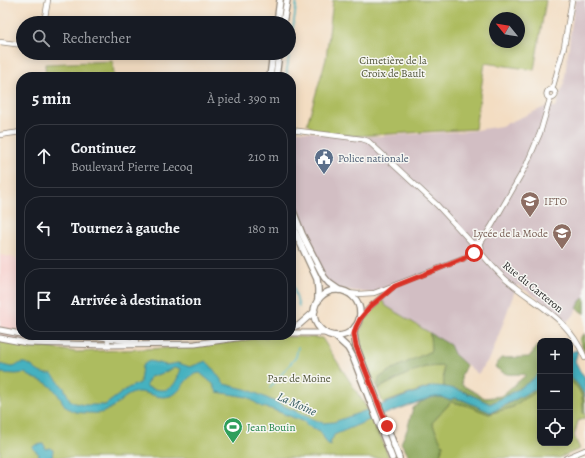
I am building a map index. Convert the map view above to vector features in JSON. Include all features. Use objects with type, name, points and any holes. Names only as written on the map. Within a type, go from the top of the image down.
[{"type":"main road","points":[[278,16],[280,0]]},
{"type":"main road","points":[[285,16],[287,0]]},
{"type":"main road","points":[[271,72],[272,60]]},
{"type":"main road","points":[[277,72],[278,60]]},
{"type":"main road","points":[[296,219],[302,234],[329,284],[339,290],[347,292],[358,303],[360,319],[354,334],[356,346],[399,458]]},
{"type":"main road","points":[[296,234],[317,279],[318,301],[315,311],[317,324],[326,333],[334,336],[348,348],[353,357],[392,458]]},
{"type":"main road","points":[[318,301],[327,293],[339,290]]},
{"type":"main road","points":[[296,326],[315,311]]},
{"type":"main road","points":[[334,336],[346,334],[356,327]]},
{"type":"main road","points":[[0,330],[16,333]]},
{"type":"main road","points":[[296,333],[326,333]]},
{"type":"main road","points":[[0,338],[27,343],[101,345],[195,344],[223,340]]},
{"type":"main road","points":[[128,340],[147,344]]},
{"type":"street","points":[[45,16],[48,0]]},
{"type":"street","points":[[347,292],[358,294],[374,293],[463,259],[472,252],[480,252],[482,249],[480,244],[526,166],[540,133],[550,99],[547,94],[548,91],[552,90],[564,48],[572,0]]},
{"type":"street","points":[[0,42],[16,44]]},
{"type":"street","points":[[296,131],[368,141],[437,205],[473,244]]},
{"type":"street","points":[[0,135],[16,133]]},
{"type":"street","points":[[473,244],[480,244]]},
{"type":"street","points":[[472,252],[471,249],[473,244]]},
{"type":"street","name":"Rue du Carteron","points":[[480,252],[504,279],[551,313],[563,324],[579,344],[585,358]]},
{"type":"street","points":[[360,319],[371,306],[395,286]]},
{"type":"street","points":[[101,340],[101,345]]},
{"type":"street","points":[[108,345],[109,340]]},
{"type":"street","points":[[566,458],[585,450]]},
{"type":"shaded area","points":[[575,0],[585,0],[585,297],[580,301],[574,315],[566,322],[536,297],[517,285],[491,356],[478,374],[454,354],[450,345],[386,306],[378,294],[325,287],[296,225],[296,130],[363,137],[470,131],[501,126],[545,107],[556,107],[564,83]]},
{"type":"shaded area","points":[[0,255],[16,258],[16,340],[27,340],[27,343],[0,338]]},
{"type":"green space","name":"Cimetière de la Croix de Bault","points":[[333,0],[546,0],[534,70],[485,63],[475,129],[355,136],[313,130],[307,124],[326,59]]},
{"type":"green space","points":[[113,61],[114,72],[46,72],[45,64]]},
{"type":"green space","points":[[585,297],[585,314],[577,309],[580,301]]},
{"type":"green space","points":[[382,300],[386,306],[430,333],[431,351],[393,369],[379,378],[378,389],[409,373],[425,367],[443,366],[444,387],[429,387],[383,403],[364,355],[360,338],[361,330],[368,316]]},
{"type":"green space","points":[[430,333],[450,345],[454,354],[466,365],[461,376],[462,385],[485,398],[501,396],[526,375],[507,374],[500,371],[495,367],[501,358],[529,357],[537,347],[537,376],[509,395],[490,404],[465,392],[444,387],[443,366],[425,367],[409,373],[377,389],[379,378],[393,369],[431,351]]},
{"type":"green space","points":[[585,333],[585,354],[579,339]]},
{"type":"green space","name":"Parc de Moine","points":[[296,337],[322,338],[374,419],[389,458],[0,458],[0,340],[76,352],[189,347],[246,340],[296,340]]},
{"type":"green space","points":[[573,379],[579,384],[583,393],[585,414],[583,413],[583,403],[580,391],[574,384]]},
{"type":"green space","points":[[573,383],[574,384],[581,395],[583,413],[585,414],[585,418],[578,421],[574,436],[580,449],[558,458],[439,458],[443,446],[432,423],[451,402],[466,405],[489,414],[513,407],[537,391],[537,446],[573,446]]},
{"type":"green space","points":[[537,388],[537,392],[513,407],[489,414],[466,405],[451,402],[432,423],[443,446],[439,458],[410,458],[401,443],[407,430],[413,408],[421,402],[433,397],[441,397],[449,400],[455,398],[490,412]]},
{"type":"water","points":[[578,350],[575,361],[585,377],[585,397],[573,379],[573,351]]},
{"type":"water","name":"La Moine","points":[[150,361],[166,365],[178,363],[190,367],[206,361],[224,384],[249,390],[323,423],[334,422],[433,386],[456,389],[490,404],[525,385],[537,375],[537,388],[490,412],[463,400],[455,398],[449,400],[441,397],[433,397],[374,418],[334,435],[332,440],[329,442],[331,446],[328,445],[320,431],[306,425],[305,422],[262,407],[247,397],[217,392],[213,384],[200,373],[191,376],[175,394],[170,396],[161,397],[137,392],[129,395],[102,413],[95,413],[72,411],[67,408],[55,390],[49,385],[25,373],[0,373],[0,364],[12,367],[22,363],[28,364],[42,373],[52,374],[64,388],[70,400],[75,403],[84,405],[105,405],[128,388],[140,383],[142,366]],"holes":[[[174,368],[181,369],[176,381],[166,390],[154,389],[147,387],[146,385],[150,377]]]},
{"type":"water","points":[[43,444],[45,449],[51,448],[53,450],[52,458],[38,458],[39,454],[33,449],[33,447],[35,445]]},
{"type":"waterway","points":[[295,16],[297,0]]},
{"type":"waterway","points":[[287,72],[288,60]]},
{"type":"waterway","points":[[296,296],[299,307]]},
{"type":"waterway","points":[[270,388],[296,357],[298,347]]},
{"type":"place","name":"Police nationale","points":[[324,175]]},
{"type":"place","name":"IFTO","points":[[530,218]]},
{"type":"place","name":"Lycée de la Mode","points":[[562,250]]},
{"type":"place","name":"Jean Bouin","points":[[233,444]]},
{"type":"route","points":[[387,426],[356,346],[354,334],[358,322],[371,306],[395,286],[463,259],[472,252],[474,253]]}]
